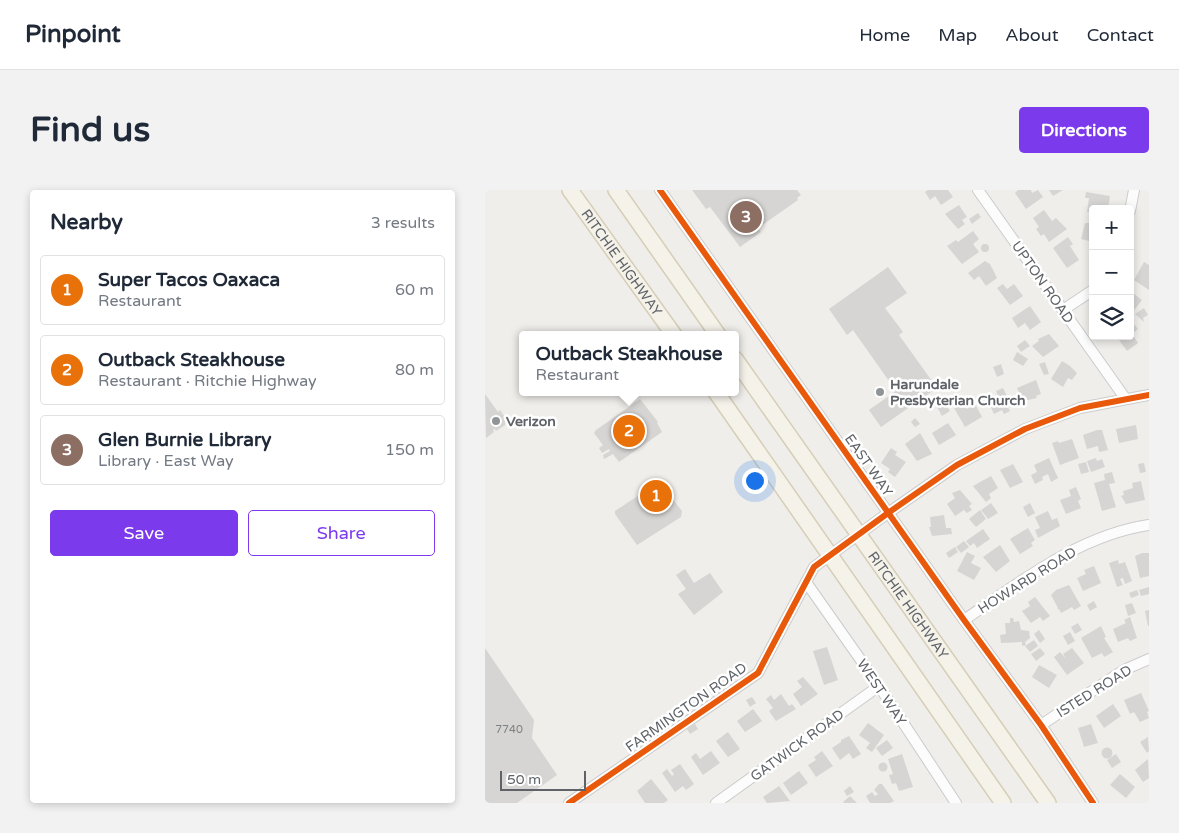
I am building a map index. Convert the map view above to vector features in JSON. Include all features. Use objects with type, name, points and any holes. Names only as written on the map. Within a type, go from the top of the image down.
[{"type":"main road","name":"RITCHIE HIGHWAY","points":[[570,190],[671,331]]},
{"type":"main road","points":[[616,190],[715,331]]},
{"type":"main road","name":"RITCHIE HIGHWAY","points":[[739,365],[1048,803]]},
{"type":"main road","points":[[719,396],[1003,803]]},
{"type":"street","name":"EAST WAY","points":[[660,190],[964,620],[1041,725],[1093,803]]},
{"type":"street","name":"UPTON ROAD","points":[[978,190],[1125,398]]},
{"type":"street","points":[[1131,205],[1134,190]]},
{"type":"street","points":[[1063,310],[1089,293]]},
{"type":"street","name":"FARMINGTON ROAD","points":[[569,803],[758,673],[814,567],[888,513],[957,465],[1025,428],[1080,408],[1149,395]]},
{"type":"street","name":"HOWARD ROAD","points":[[964,620],[1030,575],[1085,544],[1131,527],[1149,525]]},
{"type":"street","name":"WEST WAY","points":[[806,582],[879,686],[950,801]]},
{"type":"street","name":"ISTED ROAD","points":[[1041,725],[1124,670],[1149,659]]},
{"type":"street","name":"GATWICK ROAD","points":[[716,803],[879,686]]},
{"type":"building","points":[[692,190],[797,190],[801,195],[797,198],[798,200],[758,228],[761,232],[740,247],[710,207],[706,209]]},
{"type":"building","points":[[928,190],[948,190],[953,197],[941,205],[935,196],[930,200],[925,192]]},
{"type":"building","points":[[1018,190],[1031,190],[1032,193],[1038,190],[1043,197],[1026,209],[1015,193]]},
{"type":"building","points":[[1049,190],[1063,190],[1053,196]]},
{"type":"building","points":[[1086,192],[1110,196],[1109,205],[1089,205],[1089,212],[1087,212],[1089,198],[1085,198]]},
{"type":"building","points":[[959,205],[967,217],[962,220],[965,224],[958,229],[945,214]]},
{"type":"building","points":[[1044,210],[1052,221],[1056,218],[1067,229],[1049,242],[1044,234],[1041,236],[1036,229],[1039,227],[1033,218]]},
{"type":"building","points":[[978,213],[981,217],[972,224],[969,219]]},
{"type":"building","points":[[1085,223],[1089,223],[1089,241],[1081,239]]},
{"type":"building","points":[[973,231],[979,239],[973,244],[979,252],[962,264],[947,246],[956,240],[958,242]]},
{"type":"building","points":[[1068,237],[1073,244],[1070,246],[1079,260],[1067,268],[1053,248]]},
{"type":"building","points":[[985,244],[989,248],[985,252],[981,248]]},
{"type":"building","points":[[985,261],[990,264],[997,278],[986,286],[979,276],[974,280],[968,273]]},
{"type":"building","points":[[1144,262],[1149,265],[1149,290],[1134,280]]},
{"type":"building","points":[[888,267],[907,293],[885,308],[903,332],[899,335],[937,388],[881,427],[869,410],[896,391],[853,330],[847,335],[829,309]]},
{"type":"building","points":[[1003,284],[1007,289],[1014,284],[1023,296],[1010,305],[997,288]]},
{"type":"building","points":[[1134,294],[1142,300],[1134,310]]},
{"type":"building","points":[[1030,306],[1041,322],[1030,330],[1025,323],[1018,328],[1012,318]]},
{"type":"building","points":[[1144,308],[1148,315],[1143,318],[1144,322],[1135,314]]},
{"type":"building","points":[[1134,324],[1138,329],[1134,332]]},
{"type":"building","points":[[1049,334],[1059,346],[1043,357],[1032,346],[1039,341],[1038,339]]},
{"type":"building","points":[[1134,337],[1138,343],[1127,351],[1119,340],[1134,340]]},
{"type":"building","points":[[1025,340],[1030,346],[1021,352],[1017,346]]},
{"type":"building","points":[[1017,352],[1028,359],[1023,366],[1013,360]]},
{"type":"building","points":[[1062,361],[1077,373],[1072,380],[1068,378],[1063,387],[1051,379]]},
{"type":"building","points":[[1045,362],[1049,374],[1044,375],[1039,364]]},
{"type":"building","points":[[1001,364],[1004,374],[997,377],[993,367]]},
{"type":"building","points":[[1036,380],[1041,394],[1036,396],[1037,398],[1023,401],[1017,388]]},
{"type":"building","points":[[1003,388],[1012,406],[1008,407],[1010,411],[1004,414],[1002,410],[994,414],[988,401],[998,396],[996,391]]},
{"type":"building","points":[[485,394],[498,412],[500,410],[506,419],[505,425],[496,431],[495,429],[493,430],[494,432],[486,438]]},
{"type":"building","points":[[952,396],[955,401],[950,404],[946,399]]},
{"type":"building","points":[[640,399],[658,422],[662,432],[619,462],[613,454],[604,459],[603,455],[610,451],[609,449],[602,453],[599,448],[603,445],[594,433]]},
{"type":"building","points":[[944,402],[950,411],[942,416],[937,407]]},
{"type":"building","points":[[964,403],[967,409],[975,404],[982,417],[965,427],[954,408]]},
{"type":"building","points":[[915,418],[920,424],[915,427],[911,422]]},
{"type":"building","points":[[948,423],[956,435],[939,445],[932,433]]},
{"type":"building","points":[[1136,425],[1138,439],[1119,443],[1116,429]]},
{"type":"building","points":[[1102,430],[1108,450],[1099,452],[1098,446],[1087,449],[1083,435]]},
{"type":"building","points":[[920,433],[932,454],[917,461],[905,444]]},
{"type":"building","points":[[1072,439],[1079,458],[1060,465],[1052,443]]},
{"type":"building","points":[[891,448],[897,452],[895,455],[906,462],[895,477],[888,472],[890,469],[881,463]]},
{"type":"building","points":[[1049,458],[1058,478],[1051,482],[1048,474],[1042,477],[1043,480],[1035,484],[1031,475],[1037,472],[1034,465]]},
{"type":"building","points":[[1096,458],[1097,461],[1102,459],[1105,467],[1091,472],[1087,461]]},
{"type":"building","points":[[1086,462],[1089,472],[1081,474],[1078,464]]},
{"type":"building","points":[[1144,463],[1146,472],[1140,473],[1138,464]]},
{"type":"building","points":[[1013,464],[1023,482],[1010,488],[1000,470]]},
{"type":"building","points":[[1112,472],[1115,483],[1109,484],[1116,507],[1102,511],[1094,483],[1105,480],[1104,474]]},
{"type":"building","points":[[991,476],[998,488],[989,494],[991,498],[986,502],[973,486]]},
{"type":"building","points":[[1141,481],[1145,500],[1126,504],[1121,496],[1124,495],[1123,491],[1133,488],[1132,483]]},
{"type":"building","points":[[659,482],[682,511],[681,517],[637,545],[615,514],[615,511]]},
{"type":"building","points":[[1076,487],[1081,499],[1078,501],[1081,508],[1066,514],[1060,500],[1071,496],[1069,490]]},
{"type":"building","points":[[960,490],[972,504],[969,506],[972,510],[967,513],[964,510],[955,516],[947,504],[955,498],[952,493]]},
{"type":"building","points":[[991,503],[998,513],[988,519],[981,510]]},
{"type":"building","points":[[1030,503],[1035,513],[1028,517],[1023,507]]},
{"type":"building","points":[[980,510],[986,519],[976,527],[969,519]]},
{"type":"building","points":[[1048,511],[1052,520],[1057,518],[1060,526],[1038,538],[1035,530],[1040,528],[1035,517]]},
{"type":"building","points":[[944,515],[946,528],[951,528],[952,534],[932,536],[929,527],[931,527],[930,517]]},
{"type":"building","points":[[1028,528],[1035,540],[1031,543],[1033,546],[1020,554],[1010,539]]},
{"type":"building","points":[[983,529],[990,539],[977,548],[974,543],[970,546],[966,541]]},
{"type":"building","points":[[964,541],[969,547],[961,553],[956,547]]},
{"type":"building","points":[[1000,545],[1010,561],[996,572],[983,557]]},
{"type":"building","points":[[955,547],[958,552],[949,558],[946,553]]},
{"type":"building","points":[[967,552],[975,556],[971,563],[981,568],[974,580],[957,571]]},
{"type":"building","points":[[1149,553],[1149,576],[1140,578],[1135,556]]},
{"type":"building","points":[[1118,560],[1119,564],[1125,562],[1132,581],[1125,584],[1123,578],[1120,579],[1123,585],[1117,587],[1109,563]]},
{"type":"building","points":[[1094,566],[1101,583],[1083,591],[1077,578],[1086,574],[1084,570]]},
{"type":"building","points":[[685,569],[694,583],[710,573],[723,592],[694,615],[678,594],[686,589],[676,575]]},
{"type":"building","points":[[1069,585],[1081,606],[1074,610],[1072,607],[1061,613],[1059,609],[1057,610],[1058,608],[1051,595],[1056,590]]},
{"type":"building","points":[[1149,587],[1149,594],[1141,596],[1139,590]]},
{"type":"building","points":[[1137,590],[1139,595],[1131,598],[1129,593]]},
{"type":"building","points":[[1035,597],[1050,616],[1043,621],[1040,617],[1031,623],[1022,611],[1030,606],[1028,602]]},
{"type":"building","points":[[1094,601],[1097,607],[1090,611],[1087,605]]},
{"type":"building","points":[[1132,603],[1136,613],[1128,616],[1125,605]]},
{"type":"building","points":[[1149,610],[1149,626],[1148,626],[1145,611]]},
{"type":"building","points":[[1130,617],[1137,638],[1130,641],[1128,638],[1118,642],[1113,629],[1126,623],[1124,620]]},
{"type":"building","points":[[1010,618],[1013,618],[1014,622],[1019,621],[1021,630],[1029,631],[1030,638],[1025,642],[1026,645],[1022,646],[1022,642],[1001,643],[1000,635],[1006,634],[1005,623],[1010,623]]},
{"type":"building","points":[[1078,623],[1082,630],[1075,634],[1071,627]]},
{"type":"building","points":[[1101,626],[1106,637],[1104,638],[1113,652],[1104,657],[1102,653],[1092,658],[1081,638]]},
{"type":"building","points":[[1039,630],[1045,639],[1040,643],[1034,634]]},
{"type":"building","points":[[1070,632],[1075,641],[1068,645],[1063,636]]},
{"type":"building","points":[[1034,640],[1038,646],[1030,652],[1025,646]]},
{"type":"building","points":[[827,647],[838,680],[824,685],[813,651]]},
{"type":"building","points":[[485,648],[534,720],[532,738],[557,775],[517,803],[485,803]]},
{"type":"building","points":[[1040,648],[1045,654],[1036,661],[1031,654]]},
{"type":"building","points":[[1072,648],[1084,663],[1067,675],[1054,657],[1060,652],[1066,659],[1063,654]]},
{"type":"building","points":[[1039,665],[1057,675],[1049,688],[1032,677]]},
{"type":"building","points":[[803,677],[818,694],[801,706],[793,694],[802,687],[797,681]]},
{"type":"building","points":[[1141,693],[1149,711],[1147,712],[1149,718],[1140,722],[1134,712],[1130,714],[1124,700]]},
{"type":"building","points":[[781,694],[789,706],[792,704],[796,709],[776,721],[769,711],[773,708],[766,699],[771,695],[774,700]]},
{"type":"building","points":[[752,697],[756,703],[750,707],[746,700]]},
{"type":"building","points":[[1113,704],[1121,716],[1104,728],[1096,716]]},
{"type":"building","points":[[753,709],[762,721],[745,732],[737,721]]},
{"type":"building","points":[[868,723],[884,735],[872,752],[866,748],[870,743],[859,735]]},
{"type":"building","points":[[695,724],[698,729],[690,734],[687,729]]},
{"type":"building","points":[[1091,724],[1098,743],[1084,747],[1078,728]]},
{"type":"building","points":[[728,732],[740,749],[728,757],[716,741]]},
{"type":"building","points":[[849,736],[861,754],[853,759],[849,753],[840,760],[832,748]]},
{"type":"building","points":[[1148,737],[1149,751],[1147,753],[1140,742]]},
{"type":"building","points":[[887,740],[893,748],[882,756],[876,748]]},
{"type":"building","points":[[1107,747],[1113,753],[1107,759],[1101,753]]},
{"type":"building","points":[[711,751],[720,763],[703,775],[691,757],[696,753],[700,759]]},
{"type":"building","points":[[822,751],[833,766],[816,777],[808,765],[816,760],[814,757]]},
{"type":"building","points":[[902,754],[913,787],[899,791],[896,783],[892,784],[889,775],[893,774],[888,759]]},
{"type":"building","points":[[1116,754],[1121,762],[1112,768],[1107,760]]},
{"type":"building","points":[[1148,759],[1149,778],[1143,782],[1135,770]]},
{"type":"building","points":[[883,763],[887,767],[883,771],[879,767]]},
{"type":"building","points":[[680,764],[694,784],[686,790],[683,786],[675,792],[662,773],[667,769],[672,776],[674,774],[671,770]]},
{"type":"building","points":[[799,771],[808,783],[791,795],[783,783]]},
{"type":"building","points":[[1120,774],[1135,787],[1126,798],[1110,785]]},
{"type":"building","points":[[651,779],[668,800],[664,803],[645,803],[637,791]]},
{"type":"building","points":[[879,784],[882,784],[894,801],[890,803],[870,803],[866,796],[872,792],[875,796],[878,794],[874,790]]},
{"type":"building","points":[[779,786],[790,801],[767,803],[763,797]]},
{"type":"building","points":[[850,786],[854,792],[847,796],[844,791]]},
{"type":"building","points":[[850,796],[857,803],[843,802]]},
{"type":"cycle path","points":[[660,190],[964,620],[1041,725],[1093,803]]},
{"type":"cycle path","points":[[569,803],[758,673],[814,567],[888,513],[957,465],[1025,429],[1080,408],[1149,395]]},
{"type":"place","name":"Glen Burnie Library","points":[[746,217]]},
{"type":"place","name":"Harundale Presbyterian Church","points":[[880,392]]},
{"type":"place","name":"Verizon","points":[[496,421]]},
{"type":"place","name":"Outback Steakhouse","points":[[629,431]]},
{"type":"place","name":"Super Tacos Oaxaca","points":[[656,496]]}]
